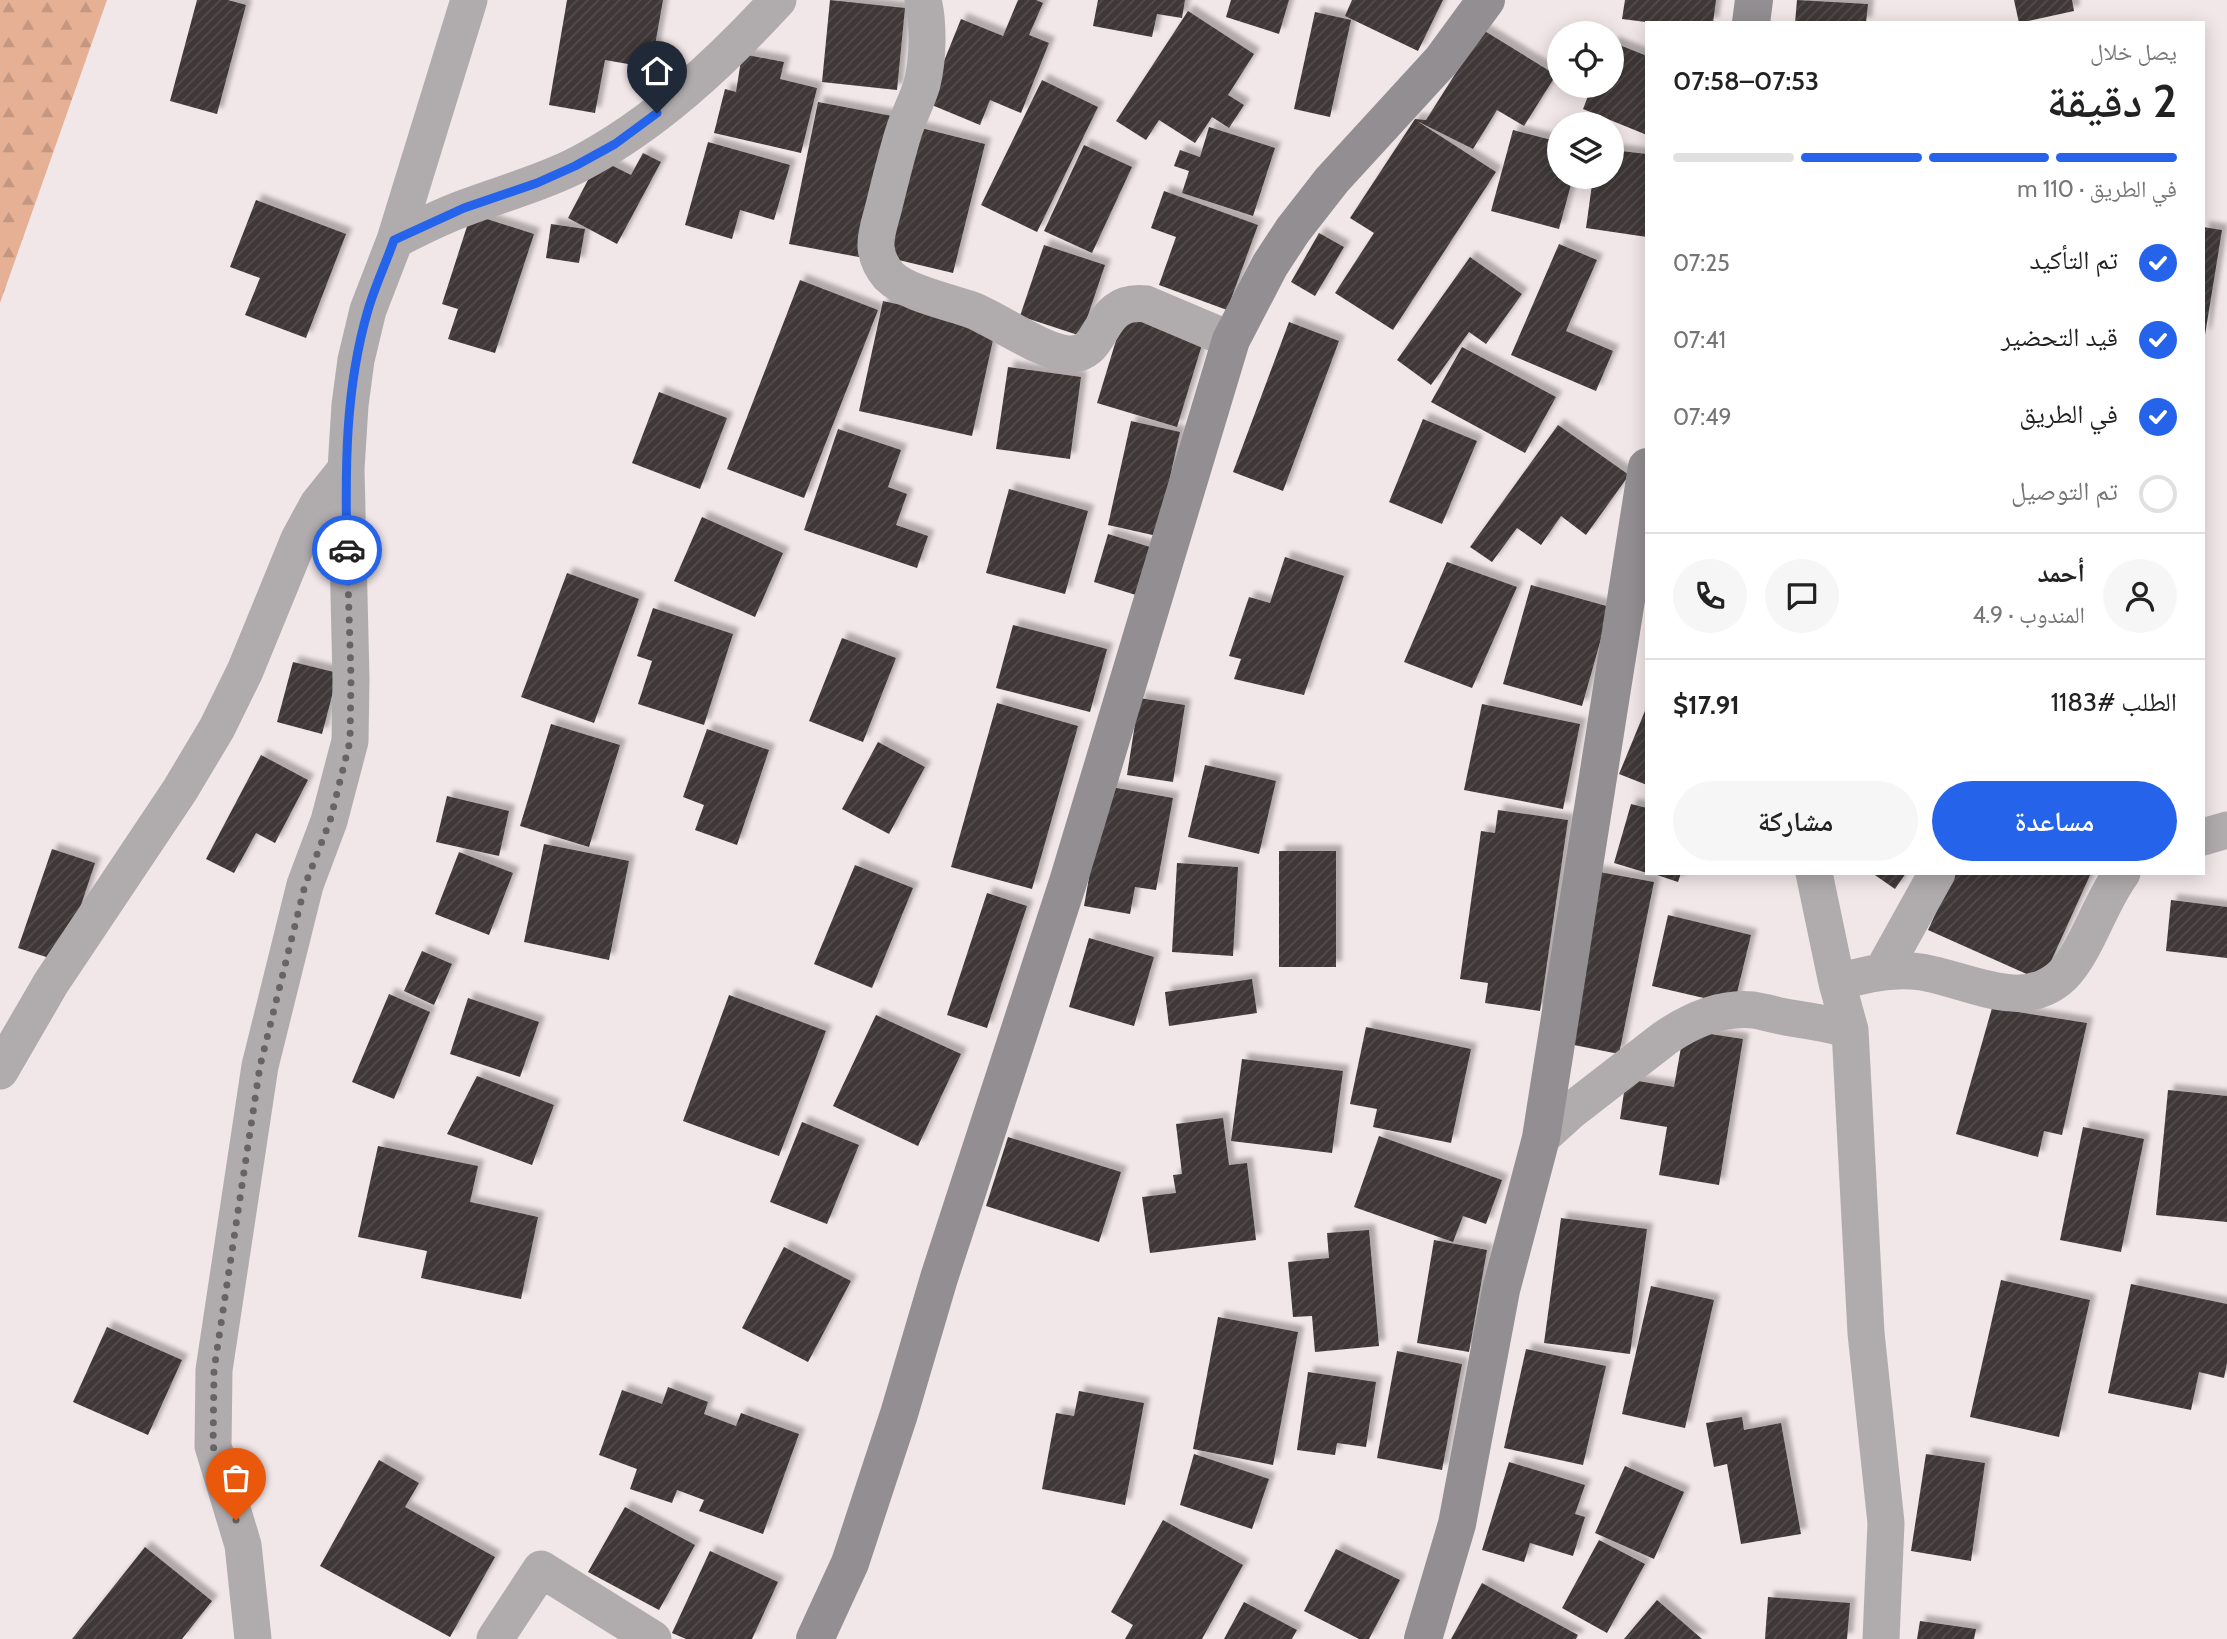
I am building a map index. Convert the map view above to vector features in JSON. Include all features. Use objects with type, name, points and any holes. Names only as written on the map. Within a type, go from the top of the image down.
[{"type":"street","points":[[253,1639],[243,1545],[213,1446],[214,1370],[260,1066],[305,885],[330,821],[350,741],[346,469],[356,360],[368,310],[394,240],[469,0]]},
{"type":"street","points":[[394,240],[464,208],[565,170],[615,144],[694,82],[778,0]]},
{"type":"street","points":[[923,0],[928,26],[922,83],[903,133],[876,246],[880,263],[890,277],[905,287],[975,312],[1039,344],[1068,354],[1080,352],[1092,345],[1111,314],[1121,306],[1132,303],[1146,304],[1231,340]]},
{"type":"street","points":[[816,1639],[850,1563],[891,1438],[939,1278],[1080,843],[1231,340],[1270,265],[1293,230],[1332,180],[1442,60],[1486,0]]},
{"type":"street","points":[[1751,21],[1755,0]]},
{"type":"street","points":[[0,1071],[51,983],[180,790],[217,728],[245,671],[299,539],[318,504],[346,469]]},
{"type":"street","points":[[1423,1639],[1457,1524],[1501,1290],[1541,1138],[1637,603],[1645,494]]},
{"type":"street","points":[[2205,836],[2227,830]]},
{"type":"street","points":[[1814,875],[1837,983],[1850,1030],[1866,1332],[1886,1523],[1884,1628],[1881,1639]]},
{"type":"street","points":[[1882,972],[1936,875]]},
{"type":"street","points":[[1837,983],[1882,972],[1923,972],[2000,992],[2035,992],[2064,974],[2121,875]]},
{"type":"street","points":[[1541,1138],[1572,1110],[1665,1038],[1678,1029],[1707,1017],[1724,1012],[1752,1010],[1850,1030]]},
{"type":"street","points":[[495,1639],[541,1569],[653,1639]]},
{"type":"green space","points":[[0,0],[107,0],[0,303]]},
{"type":"building","points":[[197,0],[228,0],[246,5],[217,114],[170,101]]},
{"type":"building","points":[[567,0],[663,0],[651,68],[605,60],[595,113],[549,105]]},
{"type":"building","points":[[830,0],[905,8],[897,90],[822,82]]},
{"type":"building","points":[[1018,0],[1036,0],[1043,3],[1029,35],[1049,43],[1021,113],[990,100],[980,125],[927,103],[961,19],[1003,36]]},
{"type":"building","points":[[1098,0],[1185,0],[1182,18],[1157,14],[1152,37],[1093,26]]},
{"type":"building","points":[[1231,0],[1289,0],[1279,34],[1226,17]]},
{"type":"building","points":[[1352,0],[1443,0],[1418,51],[1345,16]]},
{"type":"building","points":[[1625,0],[1716,0],[1713,21],[1645,22],[1622,19]]},
{"type":"building","points":[[1797,0],[1868,4],[1866,21],[1795,21]]},
{"type":"building","points":[[2014,0],[2072,0],[2074,11],[2019,21]]},
{"type":"building","points":[[1188,11],[1254,54],[1228,95],[1244,105],[1229,128],[1212,117],[1195,143],[1159,120],[1146,140],[1116,121]]},
{"type":"building","points":[[1315,12],[1351,20],[1330,117],[1294,109]]},
{"type":"building","points":[[1483,30],[1547,69],[1547,89],[1524,126],[1497,110],[1473,149],[1417,121],[1496,172],[1393,330],[1335,293],[1374,233],[1350,218],[1415,119],[1426,120]]},
{"type":"building","points":[[1624,47],[1645,55],[1645,134],[1624,126],[1624,112],[1590,112],[1583,109],[1587,98],[1624,98]]},
{"type":"building","points":[[742,54],[784,62],[780,79],[817,88],[801,153],[714,133],[725,89],[736,92]]},
{"type":"building","points":[[1042,80],[1098,107],[1037,232],[981,205]]},
{"type":"building","points":[[818,102],[892,116],[864,258],[789,244]]},
{"type":"building","points":[[917,127],[985,144],[953,273],[886,257]]},
{"type":"building","points":[[1209,127],[1275,148],[1253,216],[1182,193],[1189,171],[1174,166],[1180,150],[1200,157]]},
{"type":"building","points":[[1513,130],[1547,139],[1547,189],[1570,189],[1559,229],[1491,211]]},
{"type":"building","points":[[708,142],[790,165],[774,220],[740,210],[732,239],[685,225]]},
{"type":"building","points":[[1084,145],[1132,167],[1092,253],[1044,231]]},
{"type":"building","points":[[1624,151],[1645,154],[1645,237],[1586,228],[1591,189],[1624,189]]},
{"type":"building","points":[[643,153],[661,162],[617,244],[568,218],[599,159],[631,175]]},
{"type":"building","points":[[1164,191],[1258,225],[1227,310],[1159,285],[1176,237],[1151,228]]},
{"type":"building","points":[[256,200],[346,234],[306,338],[245,315],[260,278],[230,267]]},
{"type":"building","points":[[471,214],[534,234],[495,353],[448,339],[458,309],[442,304]]},
{"type":"building","points":[[551,224],[585,229],[579,263],[546,258]]},
{"type":"building","points":[[2205,227],[2222,230],[2205,335]]},
{"type":"building","points":[[1319,233],[1344,247],[1315,296],[1291,282]]},
{"type":"building","points":[[1559,244],[1597,260],[1566,331],[1613,351],[1596,391],[1511,355]]},
{"type":"building","points":[[1044,245],[1105,265],[1081,336],[1020,316]]},
{"type":"building","points":[[1470,257],[1522,294],[1486,344],[1469,332],[1431,385],[1397,360]]},
{"type":"building","points":[[800,280],[878,310],[804,498],[727,469]]},
{"type":"building","points":[[883,301],[996,326],[972,436],[859,411]]},
{"type":"building","points":[[1124,314],[1204,338],[1177,427],[1097,403]]},
{"type":"building","points":[[1289,322],[1339,341],[1283,491],[1233,472]]},
{"type":"building","points":[[1462,347],[1556,397],[1525,453],[1431,402]]},
{"type":"building","points":[[1008,367],[1081,377],[1070,459],[996,449]]},
{"type":"building","points":[[659,392],[727,418],[700,489],[632,463]]},
{"type":"building","points":[[1423,419],[1477,441],[1442,524],[1389,502]]},
{"type":"building","points":[[1131,421],[1180,432],[1157,536],[1108,525]]},
{"type":"building","points":[[1558,425],[1629,475],[1586,535],[1561,516],[1541,545],[1517,528],[1492,562],[1470,547]]},
{"type":"building","points":[[838,429],[901,450],[888,487],[907,494],[896,525],[928,536],[917,568],[804,530]]},
{"type":"building","points":[[1009,489],[1088,511],[1065,594],[986,573]]},
{"type":"building","points":[[702,517],[783,553],[755,617],[674,581]]},
{"type":"building","points":[[1108,534],[1150,547],[1136,595],[1094,582]]},
{"type":"building","points":[[1285,557],[1344,576],[1304,695],[1234,679],[1241,659],[1229,656],[1249,597],[1270,603]]},
{"type":"building","points":[[1447,562],[1517,587],[1472,688],[1404,662]]},
{"type":"building","points":[[567,573],[639,599],[594,723],[521,697]]},
{"type":"building","points":[[1531,585],[1610,607],[1582,706],[1503,684]]},
{"type":"building","points":[[653,608],[733,634],[704,725],[638,704],[652,661],[637,656]]},
{"type":"building","points":[[1013,625],[1107,649],[1090,712],[996,688]]},
{"type":"building","points":[[842,638],[896,658],[863,742],[809,721]]},
{"type":"building","points":[[293,662],[338,673],[322,734],[277,722]]},
{"type":"building","points":[[1139,698],[1185,705],[1173,782],[1127,775]]},
{"type":"building","points":[[997,703],[1078,726],[1032,889],[951,867]]},
{"type":"building","points":[[1482,704],[1580,724],[1563,809],[1464,790]]},
{"type":"building","points":[[1645,711],[1645,784],[1619,774]]},
{"type":"building","points":[[551,724],[620,745],[589,847],[520,826]]},
{"type":"building","points":[[707,729],[769,750],[737,845],[695,830],[704,805],[683,797]]},
{"type":"building","points":[[878,742],[925,767],[889,834],[842,809]]},
{"type":"building","points":[[261,755],[308,780],[275,843],[256,833],[234,873],[206,859]]},
{"type":"building","points":[[1205,765],[1276,781],[1259,854],[1188,837]]},
{"type":"building","points":[[1105,786],[1173,798],[1156,890],[1135,887],[1130,914],[1084,906]]},
{"type":"building","points":[[447,796],[509,811],[499,856],[436,842]]},
{"type":"building","points":[[1631,804],[1645,808],[1645,872],[1614,863]]},
{"type":"building","points":[[1498,810],[1568,820],[1540,1011],[1485,1003],[1488,983],[1460,979],[1481,831],[1495,833]]},
{"type":"building","points":[[544,844],[629,861],[609,960],[524,942]]},
{"type":"building","points":[[52,849],[95,863],[62,962],[18,948]]},
{"type":"building","points":[[1279,851],[1336,851],[1336,967],[1279,967]]},
{"type":"building","points":[[459,852],[513,873],[489,935],[435,914]]},
{"type":"building","points":[[1177,863],[1238,867],[1233,956],[1172,952]]},
{"type":"building","points":[[855,865],[913,888],[872,988],[814,964]]},
{"type":"building","points":[[1594,871],[1654,882],[1619,1054],[1559,1042]]},
{"type":"building","points":[[1657,875],[1680,875],[1678,882]]},
{"type":"building","points":[[1875,875],[1905,875],[1895,889]]},
{"type":"building","points":[[1953,875],[2090,875],[2042,981],[1928,930]]},
{"type":"building","points":[[987,893],[1027,906],[987,1028],[947,1015]]},
{"type":"building","points":[[2171,900],[2227,907],[2227,958],[2166,951]]},
{"type":"building","points":[[1668,915],[1751,935],[1734,1005],[1652,986]]},
{"type":"building","points":[[1089,938],[1154,957],[1134,1026],[1069,1007]]},
{"type":"building","points":[[422,951],[452,964],[434,1005],[404,991]]},
{"type":"building","points":[[1252,979],[1257,1013],[1169,1026],[1165,992]]},
{"type":"building","points":[[389,994],[430,1012],[394,1099],[352,1082]]},
{"type":"building","points":[[729,995],[826,1031],[779,1156],[683,1121]]},
{"type":"building","points":[[468,998],[539,1022],[520,1077],[450,1054]]},
{"type":"building","points":[[1992,1008],[2087,1023],[2062,1135],[2044,1131],[2038,1157],[1956,1134]]},
{"type":"building","points":[[876,1015],[961,1054],[918,1146],[833,1106]]},
{"type":"building","points":[[1366,1027],[1471,1049],[1451,1143],[1373,1127],[1377,1109],[1350,1104]]},
{"type":"building","points":[[1684,1030],[1743,1039],[1719,1185],[1659,1175],[1667,1127],[1620,1119],[1626,1079],[1674,1087]]},
{"type":"building","points":[[1242,1059],[1343,1071],[1332,1153],[1231,1141]]},
{"type":"building","points":[[477,1076],[554,1105],[532,1165],[447,1134]]},
{"type":"building","points":[[2168,1090],[2227,1096],[2227,1222],[2156,1215]]},
{"type":"building","points":[[1223,1118],[1229,1165],[1247,1163],[1256,1240],[1150,1253],[1142,1197],[1176,1193],[1173,1175],[1182,1174],[1176,1124]]},
{"type":"building","points":[[802,1122],[859,1145],[827,1224],[770,1202]]},
{"type":"building","points":[[2083,1127],[2144,1139],[2121,1252],[2060,1240]]},
{"type":"building","points":[[1379,1136],[1502,1180],[1486,1224],[1463,1216],[1453,1242],[1354,1207]]},
{"type":"building","points":[[1008,1137],[1121,1172],[1099,1242],[986,1206]]},
{"type":"building","points":[[378,1146],[478,1166],[470,1202],[538,1217],[521,1299],[421,1278],[427,1251],[358,1237]]},
{"type":"building","points":[[1561,1218],[1647,1229],[1630,1354],[1544,1343]]},
{"type":"building","points":[[1369,1230],[1379,1346],[1315,1352],[1312,1316],[1293,1317],[1288,1262],[1329,1258],[1327,1233]]},
{"type":"building","points":[[1434,1240],[1487,1250],[1469,1352],[1417,1343]]},
{"type":"building","points":[[784,1247],[851,1281],[808,1362],[742,1328]]},
{"type":"building","points":[[2001,1280],[2090,1300],[2059,1437],[1970,1417]]},
{"type":"building","points":[[2131,1284],[2227,1304],[2227,1363],[2224,1378],[2199,1372],[2191,1410],[2108,1393]]},
{"type":"building","points":[[1651,1286],[1714,1300],[1685,1428],[1622,1414]]},
{"type":"building","points":[[1218,1317],[1298,1332],[1273,1465],[1193,1449]]},
{"type":"building","points":[[107,1327],[182,1360],[148,1435],[73,1402]]},
{"type":"building","points":[[1526,1349],[1606,1366],[1583,1465],[1504,1448]]},
{"type":"building","points":[[1397,1351],[1462,1364],[1442,1470],[1377,1458]]},
{"type":"building","points":[[1308,1372],[1376,1382],[1366,1447],[1337,1443],[1335,1455],[1297,1450]]},
{"type":"building","points":[[668,1387],[708,1402],[704,1414],[736,1426],[741,1413],[799,1434],[763,1534],[699,1511],[704,1500],[677,1490],[672,1503],[630,1489],[637,1469],[599,1455],[622,1390],[662,1404]]},
{"type":"building","points":[[1079,1391],[1144,1403],[1125,1505],[1042,1489],[1056,1413],[1074,1416]]},
{"type":"building","points":[[1742,1417],[1744,1430],[1781,1423],[1801,1534],[1741,1544],[1727,1464],[1714,1467],[1706,1423]]},
{"type":"building","points":[[1194,1454],[1269,1479],[1252,1529],[1180,1505]]},
{"type":"building","points":[[1926,1454],[1985,1463],[1971,1561],[1911,1551]]},
{"type":"building","points":[[379,1460],[419,1483],[405,1507],[495,1557],[450,1637],[320,1566]]},
{"type":"building","points":[[1509,1462],[1585,1485],[1575,1514],[1585,1517],[1573,1556],[1530,1543],[1524,1562],[1482,1550]]},
{"type":"building","points":[[1625,1466],[1684,1492],[1654,1559],[1595,1533]]},
{"type":"building","points":[[625,1507],[695,1545],[659,1610],[588,1572]]},
{"type":"building","points":[[1163,1520],[1243,1565],[1202,1639],[1125,1639],[1133,1625],[1111,1612]]},
{"type":"building","points":[[1599,1540],[1645,1564],[1607,1633],[1562,1608]]},
{"type":"building","points":[[145,1547],[212,1601],[182,1639],[72,1639]]},
{"type":"building","points":[[1336,1549],[1400,1580],[1369,1639],[1359,1639],[1304,1611]]},
{"type":"building","points":[[710,1551],[778,1582],[752,1639],[686,1639],[672,1633]]},
{"type":"building","points":[[1482,1583],[1578,1635],[1576,1639],[1451,1639]]},
{"type":"building","points":[[1768,1597],[1850,1603],[1847,1639],[1765,1639]]},
{"type":"building","points":[[1657,1600],[1702,1639],[1624,1639]]},
{"type":"building","points":[[1244,1602],[1297,1630],[1292,1639],[1224,1639]]},
{"type":"building","points":[[1920,1621],[1976,1629],[1974,1639],[1917,1639]]},
{"type":"way so far","points":[[236,1520],[213,1446],[214,1370],[260,1066],[305,885],[330,821],[350,741],[347,550]]},
{"type":"route","points":[[347,550],[346,469],[356,360],[368,310],[394,240],[464,208],[537,183],[575,166],[615,144],[657,113]]}]
